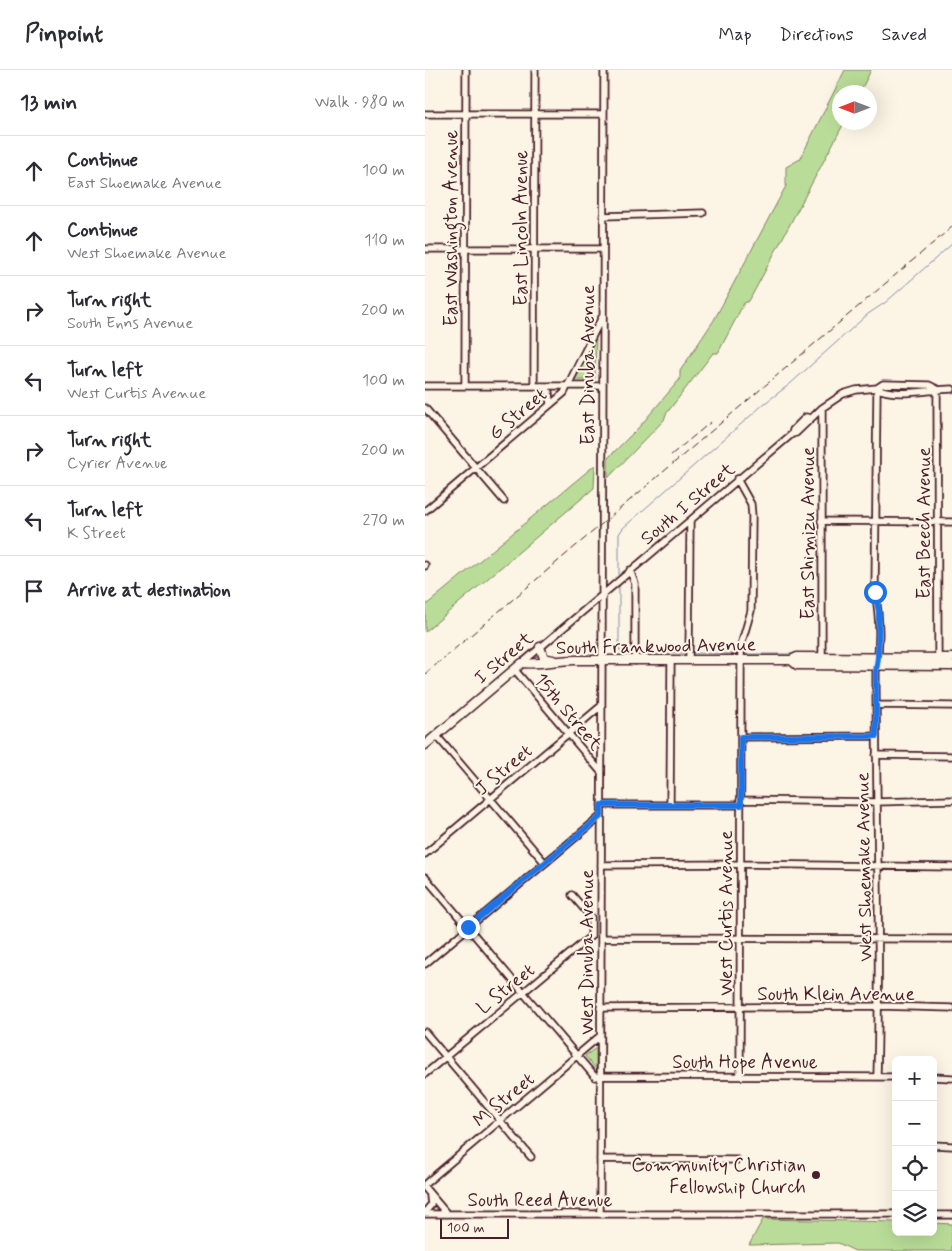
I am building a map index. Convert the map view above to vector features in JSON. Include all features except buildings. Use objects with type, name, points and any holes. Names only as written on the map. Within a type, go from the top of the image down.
[{"type":"main road","points":[[540,647],[544,658],[555,660]]},
{"type":"main road","name":"South Frankwood Avenue","points":[[522,663],[544,664],[555,660],[791,660],[797,657],[821,657],[952,666]]},
{"type":"main road","name":"South Frankwood Avenue","points":[[791,660],[797,665],[952,658]]},
{"type":"main road","name":"I Street","points":[[425,745],[522,663]]},
{"type":"street","name":"East Washington Avenue","points":[[465,386],[466,70]]},
{"type":"street","name":"East Lincoln Avenue","points":[[534,386],[535,70]]},
{"type":"street","name":"East Dinuba Avenue","points":[[601,660],[604,70]]},
{"type":"street","points":[[425,114],[603,114]]},
{"type":"street","points":[[603,216],[703,213]]},
{"type":"street","points":[[425,249],[602,249]]},
{"type":"street","name":"G Street","points":[[425,511],[564,393],[602,317]]},
{"type":"street","points":[[425,386],[601,386]]},
{"type":"street","points":[[542,386],[549,392],[550,405]]},
{"type":"street","name":"South I Street","points":[[601,595],[737,479],[792,434],[796,433],[822,408],[849,392],[877,388],[883,392],[930,392],[937,389],[952,389]]},
{"type":"street","name":"West Shoemake Avenue","points":[[877,388],[875,592],[879,612],[876,706],[879,938],[877,1076]]},
{"type":"street","name":"East Beech Avenue","points":[[937,389],[939,522],[937,658]]},
{"type":"street","points":[[425,408],[504,501]]},
{"type":"street","name":"East Shimizu Avenue","points":[[821,657],[822,408]]},
{"type":"street","name":"West Curtis Avenue","points":[[737,479],[751,504],[752,516],[751,611],[741,646],[740,1076]]},
{"type":"street","points":[[689,521],[689,660]]},
{"type":"street","points":[[821,521],[952,522]]},
{"type":"street","points":[[630,570],[635,584],[635,661]]},
{"type":"street","name":"I Street","points":[[522,663],[601,595]]},
{"type":"street","name":"West Dinuba Avenue","points":[[600,1214],[600,1083],[597,1076],[601,1008],[601,660]]},
{"type":"street","points":[[670,805],[671,660]]},
{"type":"street","name":"15th Street","points":[[514,669],[601,772]]},
{"type":"street","name":"J Street","points":[[425,854],[601,706]]},
{"type":"street","points":[[876,706],[952,706]]},
{"type":"street","points":[[437,735],[545,863]]},
{"type":"street","points":[[741,737],[876,736]]},
{"type":"street","points":[[876,755],[952,756]]},
{"type":"street","points":[[601,805],[952,800]]},
{"type":"street","points":[[425,964],[601,816]]},
{"type":"street","points":[[601,865],[740,864],[952,867]]},
{"type":"street","points":[[425,877],[577,1056],[597,1076]]},
{"type":"street","name":"L Street","points":[[425,1074],[589,938],[591,935],[591,919],[572,895]]},
{"type":"street","points":[[601,938],[952,939]]},
{"type":"street","name":"South Klein Avenue","points":[[601,1008],[879,1006],[952,1008]]},
{"type":"street","points":[[425,1032],[531,1158]]},
{"type":"street","name":"M Street","points":[[426,1188],[500,1121],[600,1036]]},
{"type":"street","name":"South Hope Avenue","points":[[597,1076],[892,1077]]},
{"type":"street","points":[[937,1077],[952,1078]]},
{"type":"street","points":[[937,1145],[952,1146]]},
{"type":"street","points":[[600,1159],[737,1160]]},
{"type":"street","points":[[425,1213],[430,1207],[431,1202],[426,1188]]},
{"type":"street","points":[[426,1188],[447,1214]]},
{"type":"street","name":"South Reed Avenue","points":[[425,1213],[892,1214]]},
{"type":"street","points":[[937,1215],[952,1215]]},
{"type":"green space","points":[[845,70],[871,70],[864,85],[837,85]]},
{"type":"green space","points":[[832,96],[832,130],[840,130],[749,301],[744,303],[718,353],[713,353],[666,414],[664,420],[608,478],[608,458],[640,426],[680,379],[680,371],[714,320],[786,186],[786,167],[800,159]]},
{"type":"green space","points":[[596,336],[595,378],[592,380],[576,380],[575,377]]},
{"type":"green space","points":[[595,465],[594,488],[425,632],[425,606]]},
{"type":"green space","points":[[596,1048],[596,1069],[585,1056]]},
{"type":"green space","points":[[763,1219],[892,1222],[892,1236],[937,1236],[937,1223],[952,1224],[952,1251],[855,1251],[838,1243],[749,1245]]},
{"type":"waterway","points":[[619,575],[619,534],[623,528],[868,314],[886,302],[952,244]]},
{"type":"waterway","points":[[619,585],[619,649],[621,652]]},
{"type":"waterway","points":[[646,652],[686,653]]},
{"type":"waterway","points":[[692,653],[738,654]]},
{"type":"waterway","points":[[745,654],[796,654]]},
{"type":"railway","points":[[425,674],[952,227]]},
{"type":"railway","points":[[671,455],[711,422]]},
{"type":"place","name":"Community Christian Fellowship Church","points":[[816,1175]]},
{"type":"route","points":[[468,927],[601,816],[601,805],[741,805],[741,737],[876,736],[876,672],[879,612],[875,592]]}]
